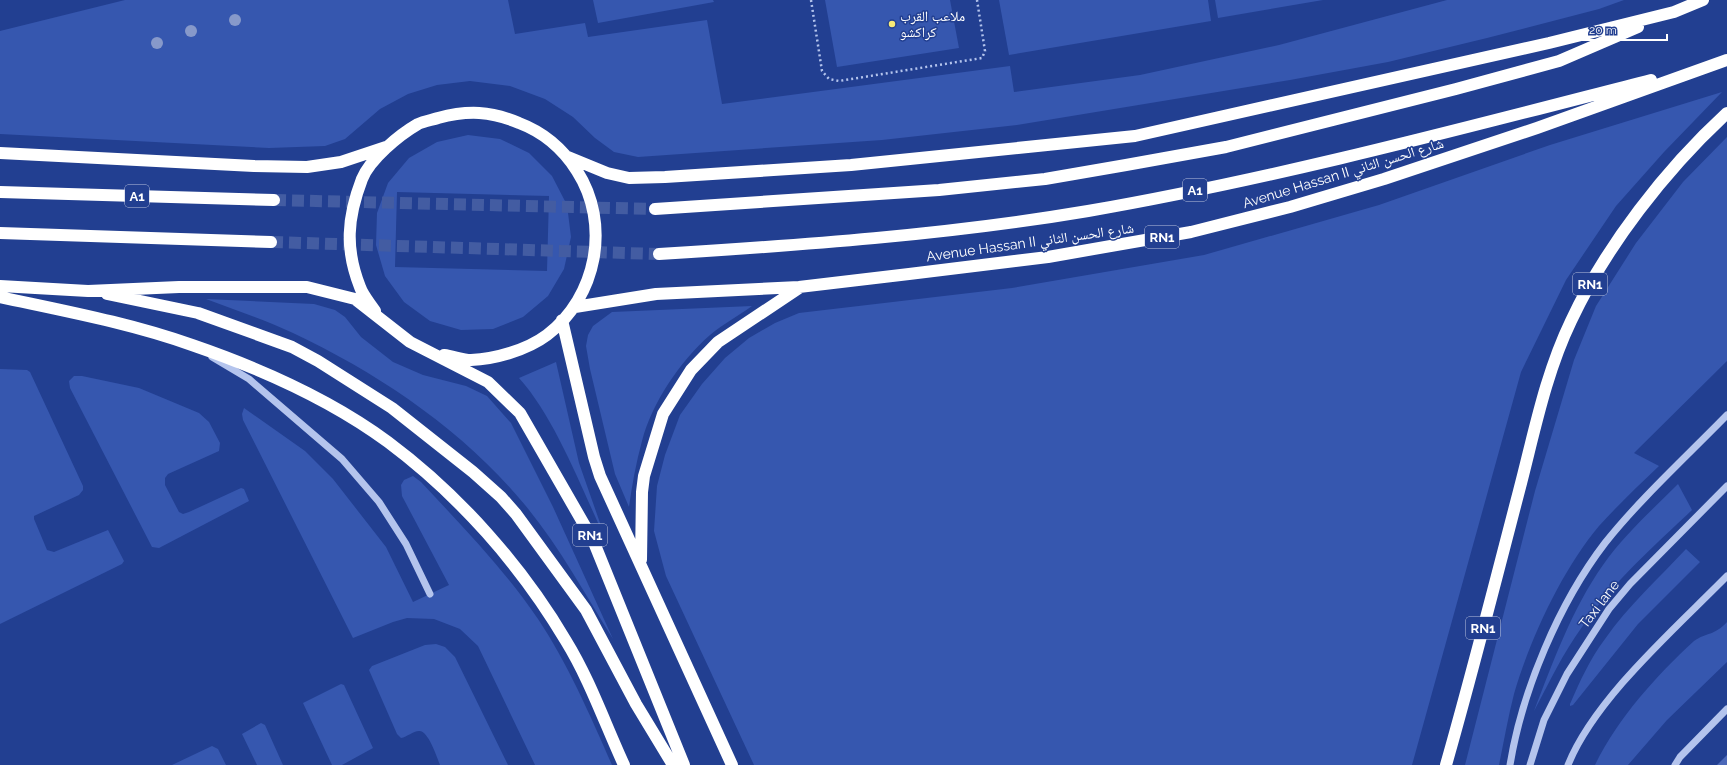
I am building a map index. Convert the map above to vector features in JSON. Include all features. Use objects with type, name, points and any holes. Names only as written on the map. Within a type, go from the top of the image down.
[{"type":"highway","points":[[655,209],[939,190],[1045,179],[1226,147],[1456,89],[1559,61],[1703,0]]},
{"type":"highway","points":[[568,157],[607,173],[629,178],[665,177],[851,165],[1135,136],[1549,43],[1674,12]]},
{"type":"highway","name":"A1","points":[[659,254],[822,244],[973,228],[1087,211],[1223,185],[1370,152],[1724,61]]},
{"type":"highway","name":"Avenue Hassan II شارع الحسن الثاني","points":[[574,307],[629,297],[656,294],[799,287],[1048,257],[1191,232],[1290,207],[1384,179],[1537,128],[1724,61]]},
{"type":"highway","points":[[0,286],[88,291],[179,287],[307,287],[354,299],[395,332],[410,342],[431,352],[470,360],[511,354],[546,336],[574,307],[589,279],[596,247],[595,215],[586,184],[568,157],[537,130],[499,115],[459,112],[419,123],[386,147],[363,177],[350,214],[349,252],[360,289],[382,320]]},
{"type":"highway","name":"RN1","points":[[1446,765],[1534,430],[1548,381],[1570,322],[1598,269],[1623,232],[1695,143],[1727,113]]},
{"type":"highway","points":[[0,153],[254,166],[307,167],[341,162],[386,147]]},
{"type":"highway","name":"A1","points":[[0,192],[274,200]]},
{"type":"highway","points":[[0,233],[271,242]]},
{"type":"highway","points":[[641,563],[642,492],[644,476],[663,414],[691,370],[718,342],[799,287]]},
{"type":"highway","points":[[88,291],[198,313],[292,347],[392,408],[473,472],[501,497],[516,514],[586,610],[636,704],[673,765]]},
{"type":"highway","points":[[0,297],[122,324],[192,345],[253,368],[298,389],[348,417],[387,442],[446,492],[473,518],[506,556],[545,608],[567,643],[624,765]]},
{"type":"highway","points":[[562,320],[594,457],[600,476],[732,765]]},
{"type":"highway","name":"RN1","points":[[431,352],[488,382],[520,413],[593,540],[684,765]]},
{"type":"lane","points":[[192,345],[249,379],[342,459],[379,502],[406,544],[430,594]]},
{"type":"lane","points":[[1510,765],[1513,748],[1529,689],[1556,625],[1583,574],[1606,542],[1631,513],[1727,416]]},
{"type":"lane","name":"Taxi lane","points":[[1530,765],[1544,720],[1567,674],[1609,609],[1630,584],[1727,486]]},
{"type":"lane","points":[[1568,765],[1573,753],[1602,709],[1643,662],[1727,576]]},
{"type":"lane","points":[[1675,765],[1680,756],[1727,709]]},
{"type":"path","points":[[811,0],[822,71],[829,79],[839,81],[982,58],[985,51],[977,0]]},
{"type":"shaded area","points":[[125,0],[508,0],[515,34],[585,23],[588,37],[707,20],[722,104],[1010,66],[1014,92],[1140,75],[1279,45],[1447,0],[1624,0],[1599,9],[1388,62],[1290,80],[1017,125],[882,140],[638,157],[614,152],[595,138],[573,117],[545,99],[510,86],[470,81],[437,85],[408,94],[380,109],[345,139],[325,146],[269,148],[0,134],[0,31]]},
{"type":"shaded area","points":[[593,0],[713,0],[714,2],[598,23]]},
{"type":"shaded area","name":"ملاعب القرب كراكشو","points":[[825,0],[950,0],[959,48],[837,67]]},
{"type":"shaded area","points":[[999,0],[1208,0],[1211,21],[1009,55]]},
{"type":"shaded area","points":[[1215,0],[1323,0],[1218,18]]},
{"type":"shaded area","points":[[1722,92],[1664,152],[1616,206],[1566,280],[1521,372],[1412,765],[754,765],[666,576],[654,531],[657,486],[665,455],[680,415],[702,384],[725,358],[749,338],[775,323],[799,313],[1012,288],[1204,255],[1379,205],[1550,145]]},
{"type":"shaded area","points":[[468,135],[500,139],[529,153],[552,176],[567,205],[571,237],[564,269],[548,296],[523,317],[493,329],[461,330],[430,321],[404,302],[385,276],[376,245],[377,213],[388,183],[409,158],[437,142]],"holes":[[[397,192],[549,196],[547,271],[395,267]]]},
{"type":"shaded area","points":[[1727,137],[1727,361],[1634,453],[1659,466],[1599,526],[1572,563],[1560,584],[1538,628],[1521,673],[1514,694],[1499,765],[1465,765],[1535,491],[1574,360],[1596,306],[1636,243],[1683,182]]},
{"type":"shaded area","points":[[206,299],[314,304],[335,310],[345,317],[361,337],[393,362],[423,375],[466,386],[487,396],[511,423],[553,507],[613,639],[571,570],[525,505],[501,478],[448,429],[389,386],[325,349],[272,324]]},
{"type":"shaded area","points":[[752,306],[720,327],[699,345],[668,384],[653,412],[642,441],[629,507],[615,474],[590,369],[586,346],[588,335],[593,326],[612,312]]},
{"type":"shaded area","points":[[556,362],[579,463],[606,540],[556,434],[545,414],[519,378]]},
{"type":"shaded area","points":[[0,369],[27,370],[30,372],[83,486],[83,490],[79,495],[34,516],[47,550],[54,552],[108,530],[124,561],[122,564],[0,624]]},
{"type":"shaded area","points":[[74,376],[82,376],[139,388],[199,413],[209,422],[220,443],[219,451],[168,474],[165,478],[165,485],[179,512],[183,514],[189,512],[241,488],[244,489],[249,501],[159,548],[152,547],[70,388],[69,381]]},
{"type":"shaded area","points":[[244,408],[305,451],[333,479],[386,547],[413,602],[449,585],[402,496],[401,485],[404,480],[413,476],[421,482],[497,565],[538,619],[569,671],[612,765],[535,765],[478,646],[460,629],[434,619],[407,618],[353,638],[243,420],[242,414]]},
{"type":"shaded area","points":[[1678,484],[1692,510],[1648,551],[1620,580],[1594,611],[1575,637],[1556,668],[1534,711],[1564,636],[1592,582],[1620,543]]},
{"type":"shaded area","points":[[1686,549],[1700,562],[1638,624],[1573,705],[1570,706],[1590,662],[1614,627]]},
{"type":"shaded area","points":[[1727,622],[1727,662],[1667,720],[1628,765],[1595,765],[1626,714],[1652,683],[1694,641],[1718,630]]},
{"type":"shaded area","points":[[436,644],[445,647],[455,657],[508,765],[440,765],[429,739],[422,732],[417,731],[401,738],[397,734],[369,670],[372,666],[425,645]]},
{"type":"shaded area","points":[[341,684],[344,685],[373,748],[342,765],[332,765],[303,703]]},
{"type":"shaded area","points":[[261,723],[265,725],[283,765],[257,765],[242,734]]},
{"type":"shaded area","points":[[212,746],[218,749],[226,765],[172,765]]},
{"type":"building","points":[[1727,755],[1727,765],[1717,765]]},
{"type":"tunnel","points":[[274,200],[655,209]]},
{"type":"tunnel","points":[[271,242],[659,254]]},
{"type":"place","name":"ملاعب القرب كراكشو","points":[[892,24]]}]
